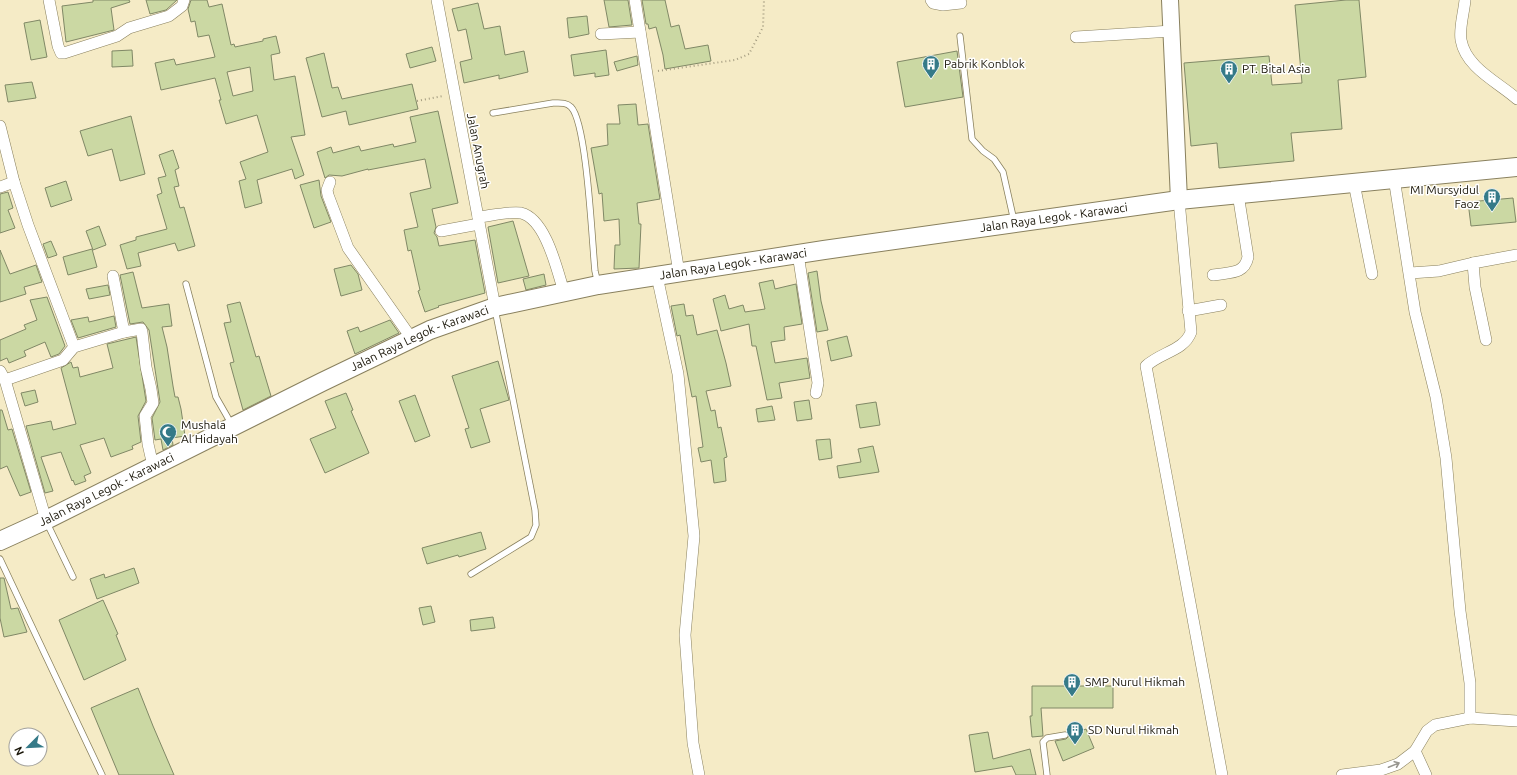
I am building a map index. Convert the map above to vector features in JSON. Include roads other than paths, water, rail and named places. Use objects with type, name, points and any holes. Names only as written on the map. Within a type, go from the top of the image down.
[{"type":"main road","name":"Jalan Raya Legok - Karawaci","points":[[0,541],[46,520],[430,330],[495,307],[598,285],[798,254],[1179,200],[1517,167]]},
{"type":"street","points":[[48,0],[58,46],[64,53],[117,36],[129,28],[169,16],[182,6],[184,0]]},
{"type":"street","name":"Jalan Anugrah","points":[[438,0],[454,94],[495,307]]},
{"type":"street","points":[[635,0],[648,73],[679,273]]},
{"type":"street","points":[[931,0],[933,3],[943,5],[961,3]]},
{"type":"street","points":[[1170,0],[1179,200],[1191,332],[1188,339],[1182,346],[1154,358],[1146,366],[1222,775]]},
{"type":"street","points":[[1465,0],[1461,40],[1469,58],[1482,73],[1517,99]]},
{"type":"street","points":[[1076,37],[1172,31]]},
{"type":"street","points":[[601,34],[640,32]]},
{"type":"street","points":[[0,126],[14,182],[28,225],[74,347]]},
{"type":"street","points":[[1394,178],[1415,312],[1436,397],[1446,458],[1460,611],[1470,683],[1470,718]]},
{"type":"street","points":[[0,187],[14,182]]},
{"type":"street","points":[[330,182],[326,190],[348,248],[412,339]]},
{"type":"street","points":[[1354,182],[1372,274]]},
{"type":"street","points":[[1213,275],[1241,270],[1246,266],[1248,256],[1238,194]]},
{"type":"street","points":[[441,231],[519,212],[529,216],[537,222],[547,243],[564,292]]},
{"type":"street","points":[[798,254],[816,362],[818,383],[816,393]]},
{"type":"street","points":[[1410,273],[1439,271],[1517,255]]},
{"type":"street","points":[[1473,263],[1475,287],[1486,340]]},
{"type":"street","points":[[113,276],[124,332]]},
{"type":"street","points":[[657,276],[678,374],[694,536],[685,635],[693,743],[699,775]]},
{"type":"street","points":[[1188,311],[1221,306]]},
{"type":"street","points":[[46,520],[2,375],[63,360],[74,347],[124,332],[141,329],[146,367],[151,389],[152,403],[145,416],[148,444],[154,466]]},
{"type":"street","points":[[1342,775],[1381,770],[1398,764],[1415,751],[1426,732],[1435,725],[1470,718],[1517,721]]},
{"type":"street","points":[[1415,751],[1426,775]]},
{"type":"lane","points":[[960,36],[972,139],[983,151],[994,159],[1003,172],[1014,223]]},
{"type":"lane","points":[[493,113],[553,103],[563,103],[570,106],[574,111],[578,120],[586,163],[595,270],[598,285]]},
{"type":"lane","points":[[186,284],[216,397],[233,427]]},
{"type":"lane","points":[[471,574],[531,536],[536,525],[535,510],[495,307]]},
{"type":"lane","points":[[46,520],[73,577]]},
{"type":"lane","points":[[0,559],[102,775]]},
{"type":"lane","points":[[1047,775],[1043,742],[1047,738],[1065,735]]},
{"type":"place","name":"Pabrik Konblok","points":[[931,79]]},
{"type":"place","name":"PT. Bital Asia","points":[[1229,84]]},
{"type":"place","name":"MI Mursyidul Faoz","points":[[1492,212]]},
{"type":"place","name":"Mushala Al Hidayah","points":[[168,447]]},
{"type":"place","name":"SMP Nurul Hikmah","points":[[1072,697]]},
{"type":"place","name":"SD Nurul Hikmah","points":[[1075,745]]}]
